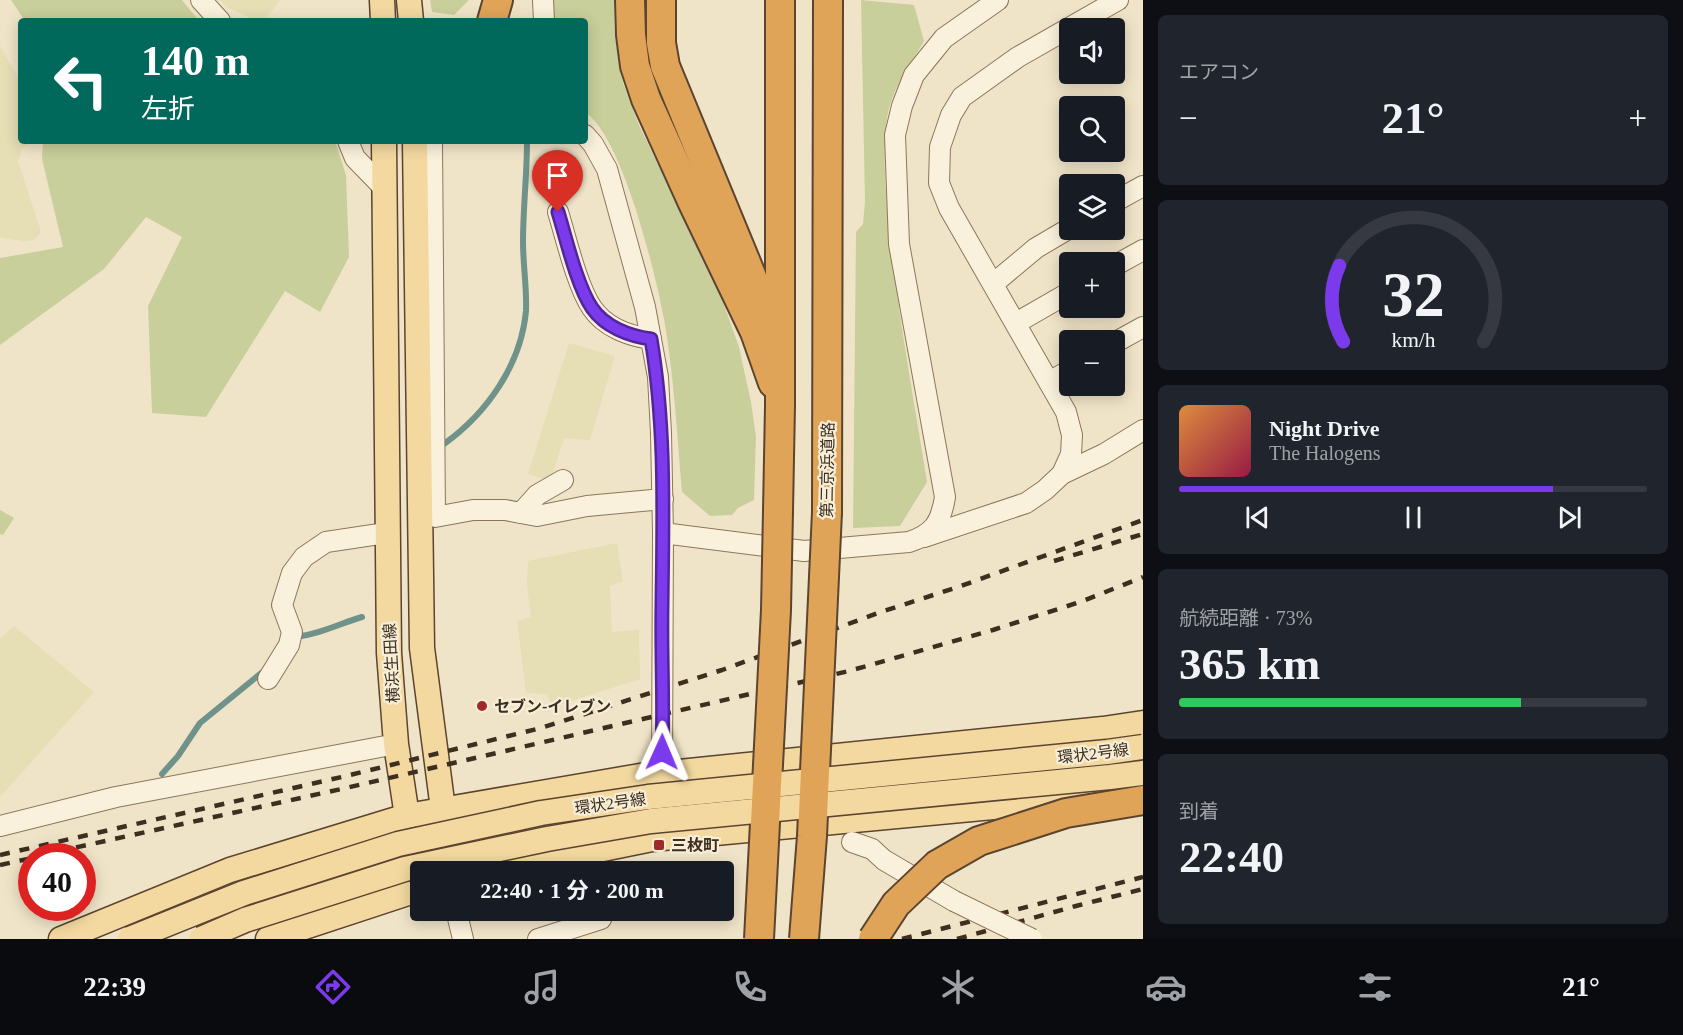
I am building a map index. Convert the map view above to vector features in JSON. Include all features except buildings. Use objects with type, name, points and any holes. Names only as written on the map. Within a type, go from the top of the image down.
[{"type":"highway","points":[[493,18],[498,0]]},
{"type":"highway","points":[[630,0],[632,46],[646,99],[755,332],[780,405]]},
{"type":"highway","points":[[661,0],[661,43],[665,66],[752,277],[767,325],[780,405]]},
{"type":"highway","points":[[759,939],[776,610],[780,405],[780,0]]},
{"type":"highway","name":"第三京浜道路","points":[[804,939],[814,789],[827,512],[828,0]]},
{"type":"highway","points":[[873,939],[896,904],[937,865],[979,841],[1066,813],[1143,800]]},
{"type":"main road","points":[[382,0],[383,18]]},
{"type":"main road","points":[[410,0],[411,18]]},
{"type":"main road","name":"横浜生田線","points":[[384,144],[386,533],[389,653],[396,744],[407,816]]},
{"type":"main road","name":"横浜生田線","points":[[415,144],[422,648],[443,809],[447,861]]},
{"type":"main road","points":[[61,939],[230,870],[407,816],[662,773],[1103,729],[1143,723]]},
{"type":"main road","name":"環状2号線","points":[[130,939],[244,893],[398,844],[542,813],[648,797],[1095,754],[1143,747]]},
{"type":"main road","name":"環状2号線","points":[[201,939],[245,920],[405,869],[559,837],[651,821],[1143,773]]},
{"type":"main road","points":[[543,861],[652,839],[1143,792]]},
{"type":"main road","points":[[268,939],[410,892]]},
{"type":"street","points":[[201,0],[217,18]]},
{"type":"street","points":[[543,0],[544,18]]},
{"type":"street","points":[[924,537],[934,528],[943,512],[945,497],[899,244],[895,135],[902,106],[914,75],[944,38],[998,0]]},
{"type":"street","points":[[1062,474],[1071,454],[1072,435],[1066,412],[949,208],[939,183],[940,147],[951,115],[962,97],[1018,57],[1118,0]]},
{"type":"street","points":[[588,138],[607,169],[645,307],[658,377],[663,499],[662,773]]},
{"type":"street","points":[[349,144],[355,158],[385,189]]},
{"type":"street","points":[[432,144],[435,517],[473,510],[505,510],[537,516],[587,506],[663,499]]},
{"type":"street","points":[[1125,196],[1143,186]]},
{"type":"street","points":[[558,212],[578,277],[592,308],[612,327],[633,337],[651,339]]},
{"type":"street","points":[[993,284],[1036,248],[1059,234]]},
{"type":"street","points":[[1125,260],[1143,250]]},
{"type":"street","points":[[1016,323],[1059,298]]},
{"type":"street","points":[[1125,338],[1143,327]]},
{"type":"street","points":[[1049,382],[1059,376]]},
{"type":"street","points":[[663,533],[804,551],[909,542],[1026,503],[1062,474],[1104,454],[1143,430]]},
{"type":"street","points":[[521,513],[537,495],[563,480]]},
{"type":"street","points":[[268,679],[289,645],[292,632],[282,605],[292,573],[304,557],[326,542],[386,533]]},
{"type":"street","points":[[0,826],[116,797],[396,744]]},
{"type":"street","points":[[407,816],[436,861]]},
{"type":"street","points":[[852,842],[873,849],[884,860],[954,901],[1032,939]]},
{"type":"street","points":[[459,921],[463,939]]},
{"type":"street","points":[[538,939],[595,921]]},
{"type":"shaded area","points":[[220,0],[280,0],[266,18],[251,18],[227,7]]},
{"type":"shaded area","points":[[0,46],[18,78],[18,144],[29,144],[22,149],[18,161],[41,232],[34,240],[0,238]]},
{"type":"shaded area","points":[[569,343],[615,356],[590,440],[564,438],[550,481],[528,474]]},
{"type":"shaded area","points":[[617,543],[623,581],[610,586],[612,632],[639,630],[640,679],[552,707],[547,694],[526,693],[517,621],[531,617],[527,585],[528,561]]},
{"type":"shaded area","points":[[14,626],[94,692],[0,797],[0,639]]},
{"type":"green space","points":[[11,0],[182,0],[197,18],[23,18]]},
{"type":"green space","points":[[430,0],[469,0],[454,15],[432,12]]},
{"type":"green space","points":[[553,0],[614,0],[615,37],[623,83],[639,125],[722,299],[739,347],[756,437],[754,500],[738,508],[732,515],[710,516],[682,492],[670,362],[664,319],[653,270],[624,177],[599,126],[588,115],[588,18],[554,18]]},
{"type":"green space","points":[[861,0],[914,5],[924,41],[892,98],[887,119],[885,162],[887,205],[897,295],[927,482],[900,526],[853,528],[856,232],[863,224],[865,201]]},
{"type":"green space","points":[[43,144],[336,144],[346,175],[349,257],[320,312],[285,291],[206,417],[152,413],[148,306],[182,237],[146,217],[104,269],[0,345],[0,258],[63,247],[42,159]]},
{"type":"green space","points":[[0,510],[14,518],[3,535],[0,534]]},
{"type":"waterway","points":[[444,444],[460,432],[488,403],[509,369],[523,331],[526,311],[523,242],[527,144]]},
{"type":"waterway","points":[[294,637],[319,632],[362,617]]},
{"type":"waterway","points":[[162,774],[178,756],[200,723],[265,670]]},
{"type":"railway","points":[[0,855],[346,776],[541,728],[722,670],[1143,520]]},
{"type":"railway","points":[[1054,561],[1143,534]]},
{"type":"railway","points":[[96,843],[346,788],[849,671],[993,630],[1083,601],[1143,577]]},
{"type":"railway","points":[[0,865],[18,861]]},
{"type":"railway","points":[[902,939],[1143,877]]},
{"type":"railway","points":[[957,939],[1143,889]]},
{"type":"place","name":"セブン-イレブン","points":[[482,706]]},
{"type":"place","name":"三枚町","points":[[659,845]]},
{"type":"route","points":[[558,212],[578,277],[592,308],[612,327],[633,337],[651,339],[658,377],[661,433],[662,752]]}]
